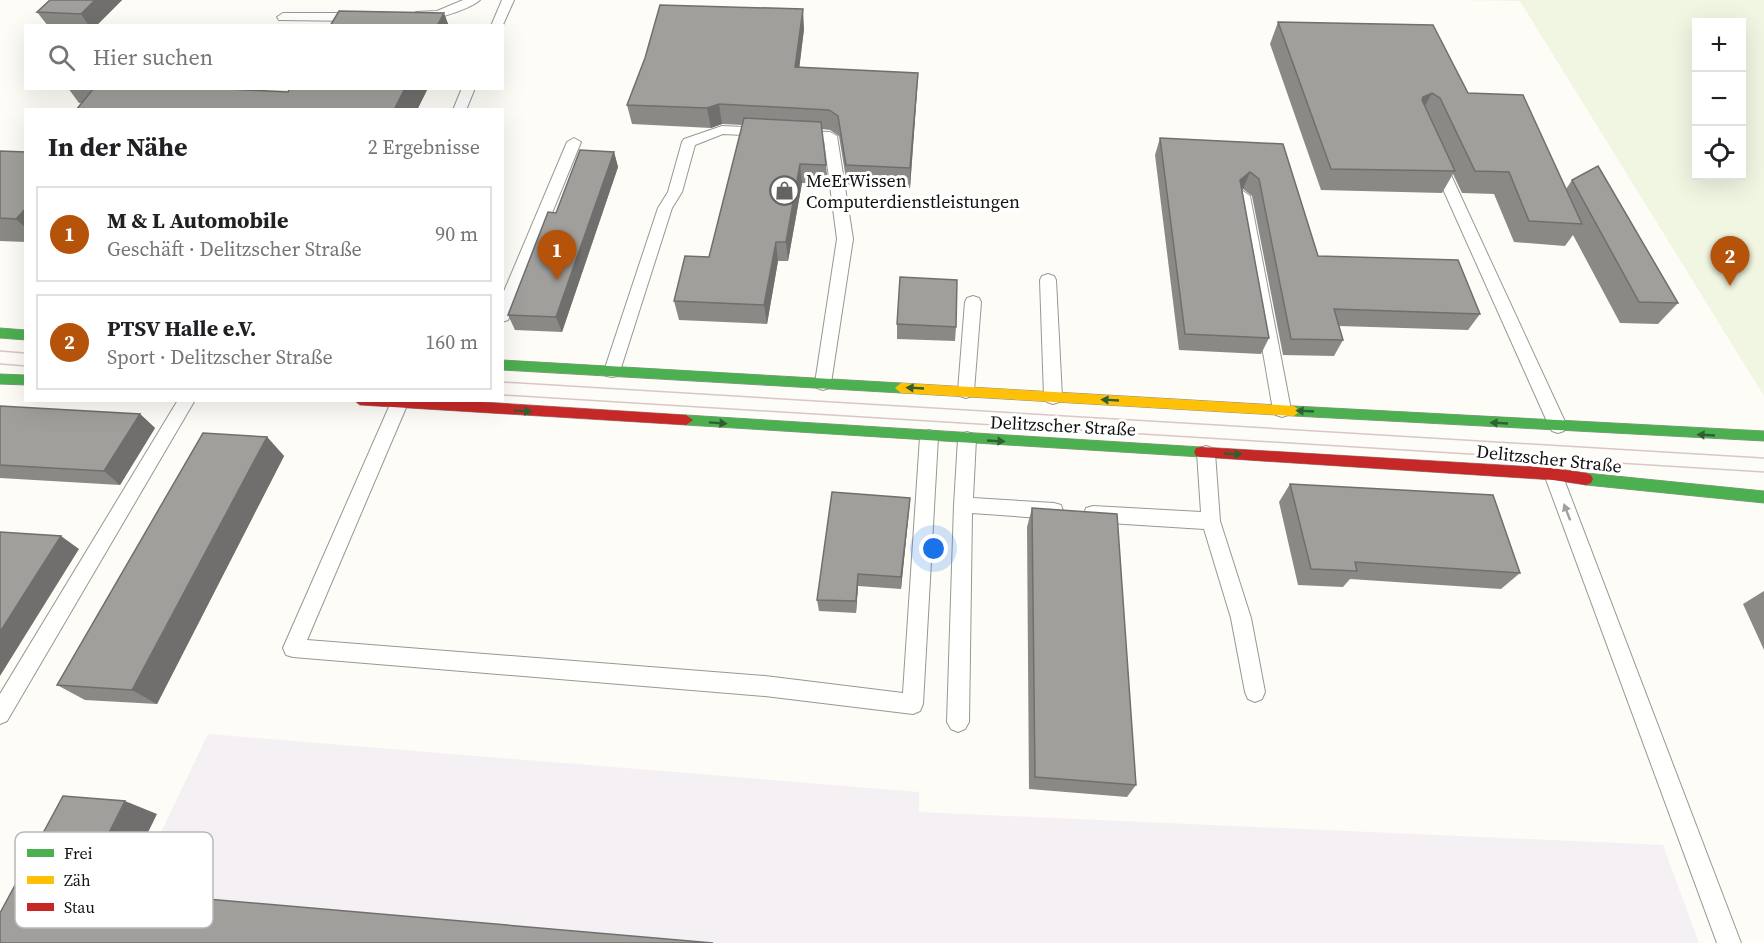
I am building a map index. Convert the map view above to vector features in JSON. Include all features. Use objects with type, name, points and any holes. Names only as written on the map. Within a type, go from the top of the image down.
[{"type":"main road","points":[[0,333],[24,335]]},
{"type":"main road","name":"Delitzscher Straße","points":[[504,365],[1764,436]]},
{"type":"main road","points":[[0,379],[24,380]]},
{"type":"main road","name":"Delitzscher Straße","points":[[386,402],[1553,474],[1630,485],[1764,497]]},
{"type":"lane","points":[[404,16],[439,14],[474,0]]},
{"type":"lane","points":[[498,24],[508,0]]},
{"type":"lane","points":[[283,17],[371,16]]},
{"type":"lane","points":[[460,108],[468,90]]},
{"type":"lane","points":[[612,371],[665,208],[675,192],[688,142],[722,130],[830,136],[845,239],[823,383]]},
{"type":"lane","points":[[504,311],[574,142]]},
{"type":"lane","points":[[1429,143],[1558,426]]},
{"type":"lane","points":[[1244,196],[1282,410]]},
{"type":"lane","points":[[1048,280],[1053,397]]},
{"type":"lane","points":[[966,392],[973,302]]},
{"type":"lane","points":[[0,714],[186,402]]},
{"type":"lane","points":[[399,403],[293,648],[765,686],[913,704],[929,437]]},
{"type":"lane","points":[[958,722],[963,505],[967,439]]},
{"type":"lane","points":[[1206,453],[1211,521],[1242,618],[1255,692]]},
{"type":"lane","points":[[1553,474],[1729,943]]},
{"type":"lane","points":[[963,505],[1211,521]]},
{"type":"shaded area","points":[[208,734],[919,792],[919,812],[1663,845],[1699,943],[108,943],[115,928],[213,928],[213,832],[161,832]]},
{"type":"green space","points":[[1456,0],[1764,0],[1764,396],[1520,1]]},
{"type":"building","points":[[50,0],[95,0],[81,14],[37,12]]},
{"type":"building","points":[[660,5],[803,9],[795,67],[918,73],[910,168],[846,165],[838,116],[829,110],[719,104],[707,108],[627,105],[645,58]]},
{"type":"building","points":[[339,11],[444,13],[438,24],[331,24]]},
{"type":"building","points":[[1278,22],[1433,25],[1468,93],[1523,95],[1582,224],[1529,221],[1509,172],[1475,171],[1440,98],[1432,93],[1423,97],[1422,100],[1455,171],[1331,169]]},
{"type":"building","points":[[92,90],[288,92],[289,90],[404,90],[395,108],[78,108]]},
{"type":"building","points":[[744,118],[821,122],[826,165],[800,164],[786,242],[776,242],[764,305],[674,301],[685,256],[709,257]]},
{"type":"building","points":[[1160,138],[1283,144],[1318,256],[1458,260],[1480,314],[1334,309],[1343,340],[1291,339],[1259,179],[1250,172],[1240,180],[1269,338],[1185,334]]},
{"type":"building","points":[[580,150],[614,152],[556,317],[508,315],[548,212],[556,213]]},
{"type":"building","points":[[0,151],[24,152],[24,210],[16,219],[0,218]]},
{"type":"building","points":[[1598,166],[1678,303],[1639,302],[1572,180]]},
{"type":"building","points":[[900,277],[957,280],[956,327],[897,324]]},
{"type":"building","points":[[0,406],[140,414],[104,471],[0,465]]},
{"type":"building","points":[[203,433],[267,437],[132,690],[57,685]]},
{"type":"building","points":[[1290,484],[1493,495],[1520,573],[1355,562],[1357,571],[1311,569]]},
{"type":"building","points":[[832,492],[910,498],[901,577],[858,574],[856,601],[817,600]]},
{"type":"building","points":[[1032,508],[1117,514],[1136,785],[1035,777]]},
{"type":"building","points":[[0,532],[61,536],[0,632]]},
{"type":"building","points":[[63,796],[125,801],[109,832],[44,832]]},
{"type":"building","points":[[15,885],[15,928],[213,928],[213,899],[713,943],[0,943],[0,913]]},
{"type":"tram line","points":[[0,351],[24,353]]},
{"type":"tram line","points":[[0,364],[24,366]]},
{"type":"tram line","points":[[504,382],[1764,458]]},
{"type":"tram line","points":[[504,395],[1764,472]]},
{"type":"traffic: fast","points":[[0,333],[24,335]]},
{"type":"traffic: fast","points":[[504,365],[901,388]]},
{"type":"traffic: fast","points":[[0,379],[24,380]]},
{"type":"traffic: fast","points":[[1294,411],[1764,436]]},
{"type":"traffic: fast","points":[[686,420],[1201,452]]},
{"type":"traffic: fast","points":[[1586,479],[1764,497]]},
{"type":"traffic: slow","points":[[901,388],[1294,411]]},
{"type":"traffic: jam","points":[[393,402],[686,420]]},
{"type":"traffic: jam","points":[[1201,452],[1553,474],[1586,479]]},
{"type":"place","name":"MeErWissen Computerdienstleistungen","points":[[785,191]]},
{"type":"place","name":"M & L Automobile","points":[[557,280]]},
{"type":"place","name":"PTSV Halle e.V.","points":[[1730,286]]}]
